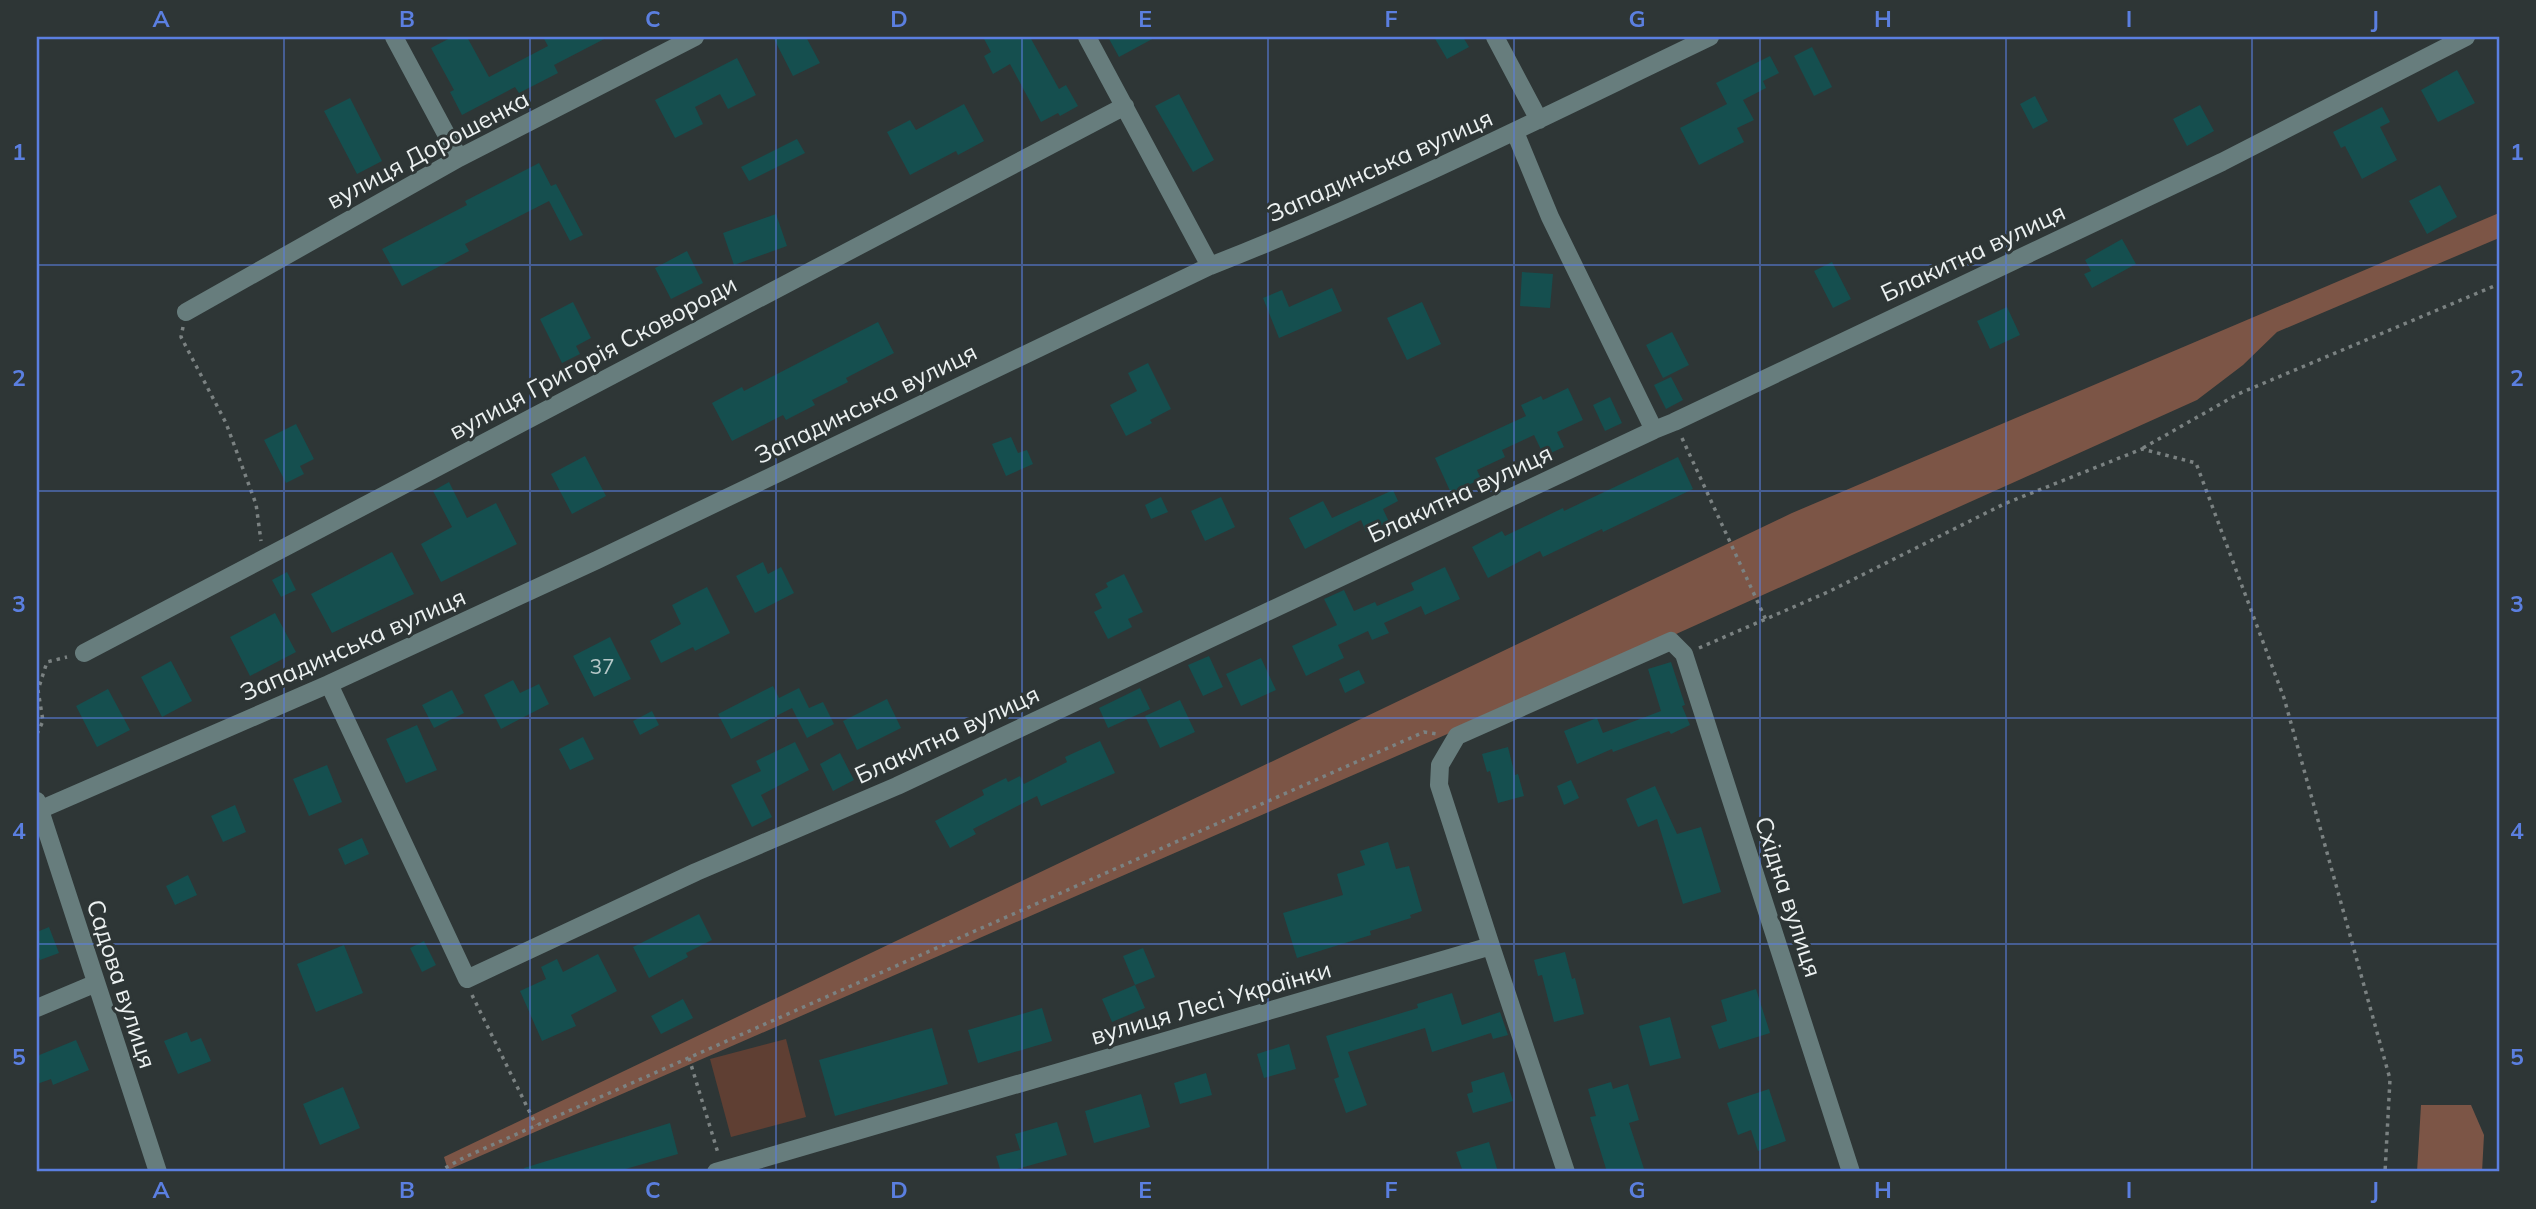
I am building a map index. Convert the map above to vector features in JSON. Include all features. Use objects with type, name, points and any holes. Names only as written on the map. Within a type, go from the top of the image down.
[{"type":"street","points":[[394,37],[459,158]]},
{"type":"street","name":"вулиця Дорошенка","points":[[186,312],[459,158],[695,37]]},
{"type":"street","points":[[1087,37],[1210,266]]},
{"type":"street","points":[[1495,37],[1539,120]]},
{"type":"street","name":"Западинська вулиця","points":[[38,807],[329,684],[597,560],[1210,266],[1288,235],[1515,132],[1710,37]]},
{"type":"street","name":"Блакитна вулиця","points":[[467,979],[696,872],[897,786],[1674,422],[2222,162],[2466,37]]},
{"type":"street","name":"вулиця Григорія Сковороди","points":[[84,653],[1125,106]]},
{"type":"street","points":[[1515,132],[1550,217],[1654,430]]},
{"type":"street","points":[[1566,1172],[1439,785],[1440,765],[1457,736],[1678,648]]},
{"type":"street","name":"Східна вулиця","points":[[1678,648],[1851,1172]]},
{"type":"street","points":[[329,684],[467,979]]},
{"type":"street","name":"Садова вулиця","points":[[38,807],[158,1172]]},
{"type":"street","name":"вулиця Лесі Українки","points":[[720,1171],[1490,946]]},
{"type":"street","points":[[37,1008],[94,984]]},
{"type":"path","points":[[1678,648],[1766,620],[2004,504],[2142,449],[2238,394],[2499,284]]},
{"type":"path","points":[[186,312],[181,337],[230,435],[256,504],[264,558]]},
{"type":"path","points":[[1674,422],[1766,620]]},
{"type":"path","points":[[2142,449],[2196,463],[2284,698],[2390,1079],[2385,1172]]},
{"type":"path","points":[[37,734],[43,721],[38,690],[47,662],[84,653]]},
{"type":"path","points":[[438,1172],[536,1125],[1424,732],[1457,736]]},
{"type":"path","points":[[467,979],[476,1006],[536,1125]]},
{"type":"path","points":[[689,1058],[720,1171]]},
{"type":"shaded area","points":[[2499,213],[2499,238],[2277,332],[2243,365],[2197,400],[1665,639],[448,1170],[444,1157],[1792,513]]},
{"type":"shaded area","points":[[786,1039],[806,1117],[731,1137],[710,1059]]},
{"type":"shaded area","points":[[2421,1105],[2471,1105],[2484,1135],[2482,1172],[2417,1172]]},
{"type":"building","points":[[452,37],[467,37],[489,77],[548,46],[543,37],[608,37],[554,65],[558,73],[519,93],[515,87],[462,115],[450,92],[454,90],[431,48]]},
{"type":"building","points":[[773,37],[806,37],[820,63],[793,76]]},
{"type":"building","points":[[983,37],[1030,37],[1059,89],[1066,85],[1078,106],[1041,122],[1010,64],[993,74],[984,56],[991,52]]},
{"type":"building","points":[[1108,37],[1156,37],[1119,57]]},
{"type":"building","points":[[1434,37],[1463,37],[1469,47],[1447,59]]},
{"type":"building","points":[[1812,47],[1832,87],[1814,96],[1794,56]]},
{"type":"building","points":[[1770,56],[1779,73],[1763,81],[1766,88],[1743,100],[1754,120],[1737,128],[1744,142],[1699,165],[1680,128],[1727,104],[1716,83]]},
{"type":"building","points":[[737,58],[756,95],[728,109],[720,94],[695,107],[703,124],[675,138],[655,100]]},
{"type":"building","points":[[2457,70],[2475,103],[2438,122],[2421,90]]},
{"type":"building","points":[[1179,94],[1214,160],[1193,172],[1155,106]]},
{"type":"building","points":[[2035,96],[2048,121],[2033,129],[2020,104]]},
{"type":"building","points":[[350,98],[382,161],[357,174],[324,111]]},
{"type":"building","points":[[964,104],[984,141],[958,155],[956,151],[910,175],[887,132],[910,120],[916,130]]},
{"type":"building","points":[[2200,105],[2214,131],[2187,146],[2173,119]]},
{"type":"building","points":[[2382,107],[2390,122],[2380,127],[2397,160],[2362,179],[2345,146],[2341,148],[2333,132]]},
{"type":"building","points":[[797,139],[805,153],[749,181],[741,167]]},
{"type":"building","points":[[539,163],[551,186],[556,184],[583,235],[570,241],[549,201],[465,244],[469,251],[402,286],[382,249],[467,205],[465,201]]},
{"type":"building","points":[[2440,185],[2457,217],[2427,234],[2409,201]]},
{"type":"building","points":[[776,214],[787,246],[734,265],[723,233]]},
{"type":"building","points":[[2122,239],[2136,264],[2092,288],[2084,274],[2091,271],[2085,260]]},
{"type":"building","points":[[687,251],[703,283],[671,299],[655,268]]},
{"type":"building","points":[[1832,262],[1851,299],[1833,308],[1814,271]]},
{"type":"building","points":[[1522,272],[1553,274],[1550,308],[1520,306]]},
{"type":"building","points":[[1332,288],[1342,311],[1279,338],[1263,298],[1282,290],[1289,307]]},
{"type":"building","points":[[573,302],[591,338],[576,346],[580,354],[562,363],[540,319]]},
{"type":"building","points":[[1422,302],[1441,344],[1407,360],[1387,318]]},
{"type":"building","points":[[2007,307],[2020,335],[1990,349],[1977,321]]},
{"type":"building","points":[[878,322],[894,353],[846,378],[848,382],[812,400],[815,405],[786,420],[783,415],[732,441],[712,403],[742,387],[744,391]]},
{"type":"building","points":[[1672,332],[1689,365],[1663,378],[1646,345]]},
{"type":"building","points":[[1148,363],[1171,409],[1150,420],[1152,423],[1126,436],[1110,405],[1137,391],[1128,373]]},
{"type":"building","points":[[1671,377],[1683,400],[1666,409],[1654,385]]},
{"type":"building","points":[[1568,388],[1583,420],[1557,432],[1564,447],[1544,456],[1534,435],[1502,450],[1505,457],[1477,470],[1481,479],[1451,493],[1435,458],[1526,416],[1521,405],[1541,396],[1543,400]]},
{"type":"building","points":[[1610,397],[1622,423],[1605,431],[1593,405]]},
{"type":"building","points":[[296,424],[314,459],[300,466],[304,474],[286,483],[264,440]]},
{"type":"building","points":[[1011,437],[1018,453],[1027,450],[1033,464],[1006,476],[992,444]]},
{"type":"building","points":[[585,456],[606,496],[572,514],[551,474]]},
{"type":"building","points":[[1678,457],[1693,489],[1543,557],[1540,551],[1488,578],[1472,547],[1502,531],[1505,536],[1563,508],[1564,511]]},
{"type":"building","points":[[449,482],[467,518],[496,503],[517,544],[441,582],[421,544],[452,527],[433,491]]},
{"type":"building","points":[[1393,490],[1398,501],[1383,509],[1389,522],[1366,532],[1361,520],[1305,549],[1289,518],[1323,501],[1332,518]]},
{"type":"building","points":[[1161,497],[1168,512],[1151,519],[1145,505]]},
{"type":"building","points":[[1221,497],[1235,527],[1205,541],[1191,511]]},
{"type":"building","points":[[392,552],[414,594],[332,633],[311,594]]},
{"type":"building","points":[[763,562],[768,574],[781,567],[794,593],[755,613],[736,576]]},
{"type":"building","points":[[1445,567],[1460,599],[1425,615],[1421,606],[1384,623],[1389,633],[1372,640],[1368,631],[1338,645],[1344,658],[1306,676],[1292,646],[1337,625],[1324,599],[1344,590],[1354,611],[1375,602],[1377,606],[1414,590],[1411,583]]},
{"type":"building","points":[[287,572],[296,590],[281,597],[272,580]]},
{"type":"building","points":[[1124,574],[1143,612],[1128,619],[1132,627],[1108,639],[1094,612],[1102,608],[1095,594],[1108,587],[1106,583]]},
{"type":"building","points":[[707,587],[730,633],[695,651],[693,647],[661,663],[650,641],[681,624],[672,605]]},
{"type":"building","points":[[275,613],[296,652],[250,676],[230,637]]},
{"type":"building","points":[[610,637],[631,679],[594,697],[573,656]]},
{"type":"building","points":[[1209,656],[1223,687],[1203,696],[1188,665]]},
{"type":"building","points":[[1261,658],[1276,690],[1241,706],[1226,674]]},
{"type":"building","points":[[171,661],[192,701],[162,717],[141,677]]},
{"type":"building","points":[[1671,662],[1685,705],[1682,706],[1690,725],[1671,734],[1669,731],[1613,752],[1612,749],[1577,764],[1564,731],[1597,718],[1603,733],[1661,711],[1648,669]]},
{"type":"building","points":[[1359,670],[1365,683],[1345,693],[1339,679]]},
{"type":"building","points":[[513,680],[520,693],[539,684],[549,704],[501,729],[484,695]]},
{"type":"building","points":[[773,686],[779,698],[799,688],[809,708],[823,702],[834,724],[807,738],[792,708],[731,739],[718,714]]},
{"type":"building","points":[[1140,688],[1150,709],[1108,728],[1099,708]]},
{"type":"building","points":[[108,689],[130,730],[97,747],[76,706]]},
{"type":"building","points":[[452,690],[464,713],[434,728],[422,705]]},
{"type":"building","points":[[887,699],[901,728],[857,750],[843,721]]},
{"type":"building","points":[[1180,700],[1195,732],[1160,748],[1145,716]]},
{"type":"building","points":[[652,711],[659,725],[640,735],[633,721]]},
{"type":"building","points":[[417,725],[437,770],[406,783],[386,739]]},
{"type":"building","points":[[583,737],[594,759],[570,770],[559,749]]},
{"type":"building","points":[[1100,741],[1115,773],[1041,806],[1037,796],[973,829],[976,834],[950,848],[935,821],[984,795],[982,790],[1006,778],[1008,782],[1020,776],[1024,784],[1067,762],[1065,757]]},
{"type":"building","points":[[795,742],[809,770],[761,795],[772,817],[752,827],[731,785],[761,771],[756,761]]},
{"type":"building","points":[[1508,747],[1524,796],[1498,803],[1490,771],[1487,772],[1482,754]]},
{"type":"building","points":[[840,753],[854,780],[833,791],[820,764]]},
{"type":"building","points":[[327,765],[342,802],[309,816],[293,779]]},
{"type":"building","points":[[1571,780],[1579,798],[1564,805],[1557,786]]},
{"type":"building","points":[[1655,786],[1677,834],[1701,827],[1721,892],[1683,904],[1657,819],[1638,827],[1626,799]]},
{"type":"building","points":[[235,805],[246,832],[223,842],[211,816]]},
{"type":"building","points":[[362,838],[369,854],[345,865],[338,849]]},
{"type":"building","points":[[1388,842],[1396,869],[1409,866],[1422,911],[1410,915],[1411,918],[1370,931],[1371,935],[1297,958],[1283,913],[1343,895],[1337,874],[1365,865],[1360,851]]},
{"type":"building","points":[[188,875],[197,895],[175,905],[166,886]]},
{"type":"building","points":[[699,914],[712,940],[686,953],[688,957],[649,978],[633,947]]},
{"type":"building","points":[[49,927],[59,953],[40,960],[37,952],[37,932]]},
{"type":"building","points":[[424,941],[436,965],[422,972],[410,948]]},
{"type":"building","points":[[344,945],[363,993],[316,1012],[297,964]]},
{"type":"building","points":[[1143,948],[1155,977],[1135,985],[1123,956]]},
{"type":"building","points":[[1565,952],[1584,1014],[1554,1022],[1542,975],[1538,976],[1534,960]]},
{"type":"building","points":[[598,954],[617,991],[571,1015],[576,1026],[542,1041],[520,991],[546,979],[541,967],[557,959],[563,972]]},
{"type":"building","points":[[1135,985],[1145,1008],[1112,1022],[1102,999]]},
{"type":"building","points":[[1756,989],[1770,1033],[1719,1049],[1711,1026],[1727,1021],[1721,1000]]},
{"type":"building","points":[[1452,993],[1462,1025],[1500,1012],[1508,1035],[1493,1039],[1491,1033],[1432,1052],[1425,1028],[1348,1052],[1367,1105],[1346,1113],[1334,1079],[1339,1077],[1326,1036],[1418,1008],[1417,1004]]},
{"type":"building","points":[[683,999],[693,1018],[661,1034],[651,1016]]},
{"type":"building","points":[[1042,1008],[1052,1041],[978,1063],[968,1030]]},
{"type":"building","points":[[1670,1017],[1681,1058],[1650,1066],[1639,1026]]},
{"type":"building","points":[[932,1028],[948,1084],[835,1116],[819,1060]]},
{"type":"building","points":[[187,1032],[191,1042],[201,1038],[211,1061],[178,1074],[164,1041]]},
{"type":"building","points":[[76,1040],[89,1070],[53,1085],[51,1079],[37,1084],[37,1056]]},
{"type":"building","points":[[1289,1044],[1296,1069],[1264,1078],[1257,1054]]},
{"type":"building","points":[[1504,1072],[1513,1101],[1473,1113],[1467,1094],[1473,1092],[1471,1082]]},
{"type":"building","points":[[1206,1073],[1212,1095],[1180,1104],[1174,1083]]},
{"type":"building","points":[[1611,1082],[1613,1089],[1628,1084],[1639,1120],[1629,1123],[1645,1172],[1607,1172],[1590,1117],[1596,1116],[1588,1089]]},
{"type":"building","points":[[343,1087],[360,1128],[320,1145],[303,1104]]},
{"type":"building","points":[[1769,1089],[1786,1141],[1758,1151],[1751,1130],[1738,1135],[1727,1103]]},
{"type":"building","points":[[1141,1094],[1150,1127],[1094,1143],[1085,1111]]},
{"type":"building","points":[[1057,1122],[1067,1155],[1017,1169],[1018,1172],[1001,1172],[996,1156],[1020,1150],[1015,1134]]},
{"type":"building","points":[[670,1123],[678,1154],[615,1172],[525,1172],[524,1168]]},
{"type":"building","points":[[1489,1142],[1498,1172],[1463,1172],[1456,1152]]}]
